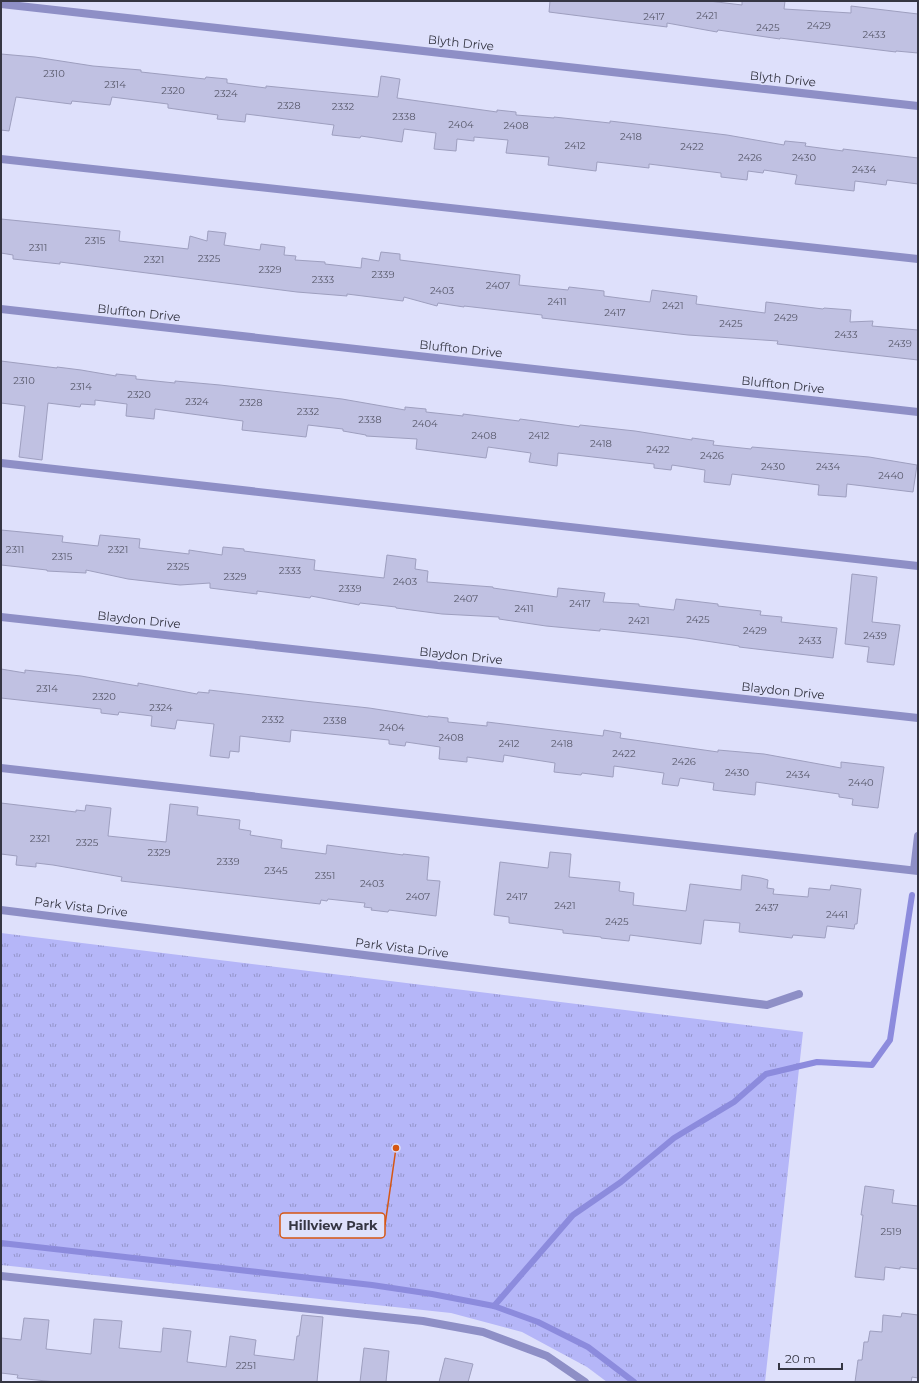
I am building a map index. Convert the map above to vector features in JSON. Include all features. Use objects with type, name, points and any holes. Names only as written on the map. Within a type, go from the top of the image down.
[{"type":"street","name":"Blyth Drive","points":[[1,4],[918,106]]},
{"type":"street","points":[[1,159],[918,259]]},
{"type":"street","name":"Bluffton Drive","points":[[1,309],[918,412]]},
{"type":"street","points":[[1,463],[918,566]]},
{"type":"street","name":"Blaydon Drive","points":[[1,617],[918,718]]},
{"type":"street","points":[[1,768],[916,870],[918,836]]},
{"type":"street","name":"Park Vista Drive","points":[[1,910],[767,1005],[799,994]]},
{"type":"street","points":[[1,1276],[423,1321],[483,1332],[540,1353],[547,1356],[585,1382]]},
{"type":"green space","points":[[1,933],[803,1032],[765,1382],[607,1382],[587,1367],[522,1332],[451,1313],[1,1265]]},
{"type":"building","points":[[550,1],[709,1],[742,5],[742,1],[785,1],[784,9],[851,13],[851,6],[918,14],[918,53],[896,52],[780,39],[718,30],[717,32],[667,23],[667,27],[549,12]]},
{"type":"building","points":[[1,54],[35,57],[93,66],[141,70],[141,72],[205,79],[206,77],[227,79],[227,83],[266,88],[266,86],[378,97],[381,76],[400,79],[397,98],[497,112],[497,110],[516,112],[516,115],[554,117],[610,123],[610,121],[727,135],[784,145],[785,141],[806,143],[805,146],[918,158],[918,184],[887,180],[886,185],[855,181],[854,191],[795,184],[797,175],[764,170],[763,173],[748,171],[747,180],[721,177],[721,173],[649,164],[649,168],[597,162],[596,171],[548,165],[549,157],[506,153],[508,140],[474,137],[474,141],[457,139],[456,151],[434,149],[436,133],[404,129],[402,142],[361,136],[360,138],[332,135],[334,125],[246,114],[245,122],[217,119],[218,115],[168,108],[168,104],[112,97],[110,105],[72,101],[71,104],[16,97],[9,131],[1,130]]},
{"type":"building","points":[[1,219],[120,231],[119,241],[188,249],[190,236],[207,241],[208,231],[226,233],[224,245],[260,250],[261,244],[285,247],[284,255],[296,256],[295,260],[325,262],[325,264],[361,268],[362,258],[379,261],[381,252],[400,254],[400,260],[520,275],[519,285],[568,290],[569,287],[604,291],[604,296],[650,302],[652,290],[697,296],[696,304],[765,313],[766,302],[823,309],[851,310],[850,322],[873,321],[872,326],[918,330],[918,360],[777,344],[778,341],[688,335],[542,318],[542,315],[438,303],[437,306],[404,297],[403,301],[347,294],[347,296],[297,292],[60,262],[60,264],[13,259],[13,255],[1,253]]},
{"type":"building","points":[[1,361],[81,370],[116,376],[116,374],[136,376],[136,379],[175,383],[175,381],[220,385],[342,399],[405,410],[405,407],[426,409],[426,412],[463,416],[463,414],[519,421],[520,419],[579,427],[580,425],[635,431],[692,440],[692,438],[714,441],[713,445],[869,457],[917,465],[913,492],[847,484],[846,497],[818,495],[819,485],[732,474],[730,485],[704,482],[705,470],[672,465],[671,470],[654,468],[654,464],[558,453],[557,466],[529,462],[531,453],[488,447],[486,458],[416,449],[417,439],[366,436],[343,431],[343,429],[308,425],[306,437],[242,430],[243,421],[155,409],[154,419],[126,416],[127,404],[95,400],[95,405],[81,404],[80,407],[48,403],[42,460],[19,457],[25,406],[1,403]]},
{"type":"building","points":[[1,530],[63,536],[62,542],[98,546],[100,535],[140,539],[139,548],[189,554],[189,550],[222,555],[223,547],[244,549],[244,551],[315,560],[314,570],[384,578],[387,555],[416,559],[415,569],[428,571],[427,582],[493,587],[557,597],[558,588],[605,593],[603,602],[639,604],[639,606],[674,610],[676,599],[718,604],[718,606],[761,611],[760,615],[782,617],[781,622],[837,628],[833,658],[739,647],[686,638],[600,629],[600,631],[546,626],[499,619],[499,617],[442,614],[360,603],[359,605],[311,596],[310,598],[257,591],[257,594],[210,588],[210,583],[180,585],[128,579],[86,570],[86,573],[47,571],[1,565]]},
{"type":"building","points":[[852,574],[877,577],[872,622],[900,625],[894,665],[867,662],[869,647],[845,644]]},
{"type":"building","points":[[1,669],[25,673],[25,670],[81,676],[138,686],[138,683],[197,694],[198,692],[209,693],[209,690],[369,708],[428,717],[448,718],[448,722],[487,726],[487,722],[603,736],[604,730],[621,733],[620,738],[718,752],[718,750],[764,754],[841,768],[841,762],[884,767],[878,808],[852,805],[853,799],[839,797],[839,794],[756,782],[755,795],[713,790],[714,783],[680,778],[678,786],[662,784],[664,773],[614,766],[613,777],[582,773],[581,775],[554,772],[555,763],[504,755],[503,762],[467,757],[467,762],[439,759],[440,747],[406,742],[405,746],[389,744],[389,740],[291,730],[290,742],[240,736],[239,752],[230,751],[229,758],[210,756],[214,724],[177,720],[175,729],[151,726],[152,716],[119,712],[118,715],[101,713],[101,709],[1,698]]},
{"type":"building","points":[[1,803],[76,812],[76,810],[85,811],[86,805],[111,808],[108,836],[166,842],[170,804],[198,807],[197,815],[240,820],[239,829],[251,831],[250,835],[282,840],[281,848],[326,854],[327,845],[429,857],[427,880],[440,881],[436,916],[389,910],[388,912],[371,910],[372,908],[364,907],[365,903],[328,899],[327,901],[321,900],[320,904],[121,881],[122,877],[53,865],[36,863],[36,867],[16,865],[17,856],[1,854]]},
{"type":"building","points":[[550,852],[571,854],[569,877],[620,882],[619,891],[634,893],[633,905],[686,911],[690,884],[741,890],[742,875],[768,880],[767,888],[774,889],[773,894],[808,897],[809,888],[830,890],[831,885],[861,889],[857,924],[855,924],[854,929],[827,926],[825,938],[793,935],[792,938],[739,932],[740,923],[704,920],[701,944],[630,935],[629,941],[563,933],[563,930],[509,923],[509,917],[494,915],[500,862],[548,868]]},
{"type":"building","points":[[865,1186],[894,1190],[892,1203],[918,1206],[918,1269],[885,1267],[884,1280],[855,1277]]},
{"type":"building","points":[[902,1313],[918,1315],[918,1378],[912,1377],[911,1382],[855,1382],[858,1360],[862,1360],[864,1342],[868,1342],[870,1331],[882,1332],[883,1315],[901,1317]]},
{"type":"building","points":[[302,1315],[323,1317],[317,1382],[56,1382],[17,1378],[18,1375],[1,1373],[1,1338],[21,1340],[24,1318],[49,1320],[46,1349],[91,1354],[94,1319],[122,1321],[119,1348],[161,1352],[163,1328],[191,1331],[187,1362],[226,1367],[230,1336],[256,1340],[254,1355],[294,1360],[297,1336],[299,1336]]},
{"type":"building","points":[[364,1348],[389,1351],[386,1382],[360,1382]]},
{"type":"building","points":[[445,1358],[473,1364],[468,1382],[439,1382]]},
{"type":"waterway","points":[[494,1306],[573,1215],[621,1182],[674,1138],[734,1102],[766,1074],[817,1062],[872,1065],[890,1040],[912,895]]},
{"type":"waterway","points":[[1,1243],[372,1285],[432,1294],[494,1306],[538,1322],[588,1347],[634,1382]]},
{"type":"place","name":"Hillview Park","points":[[396,1148]]}]
